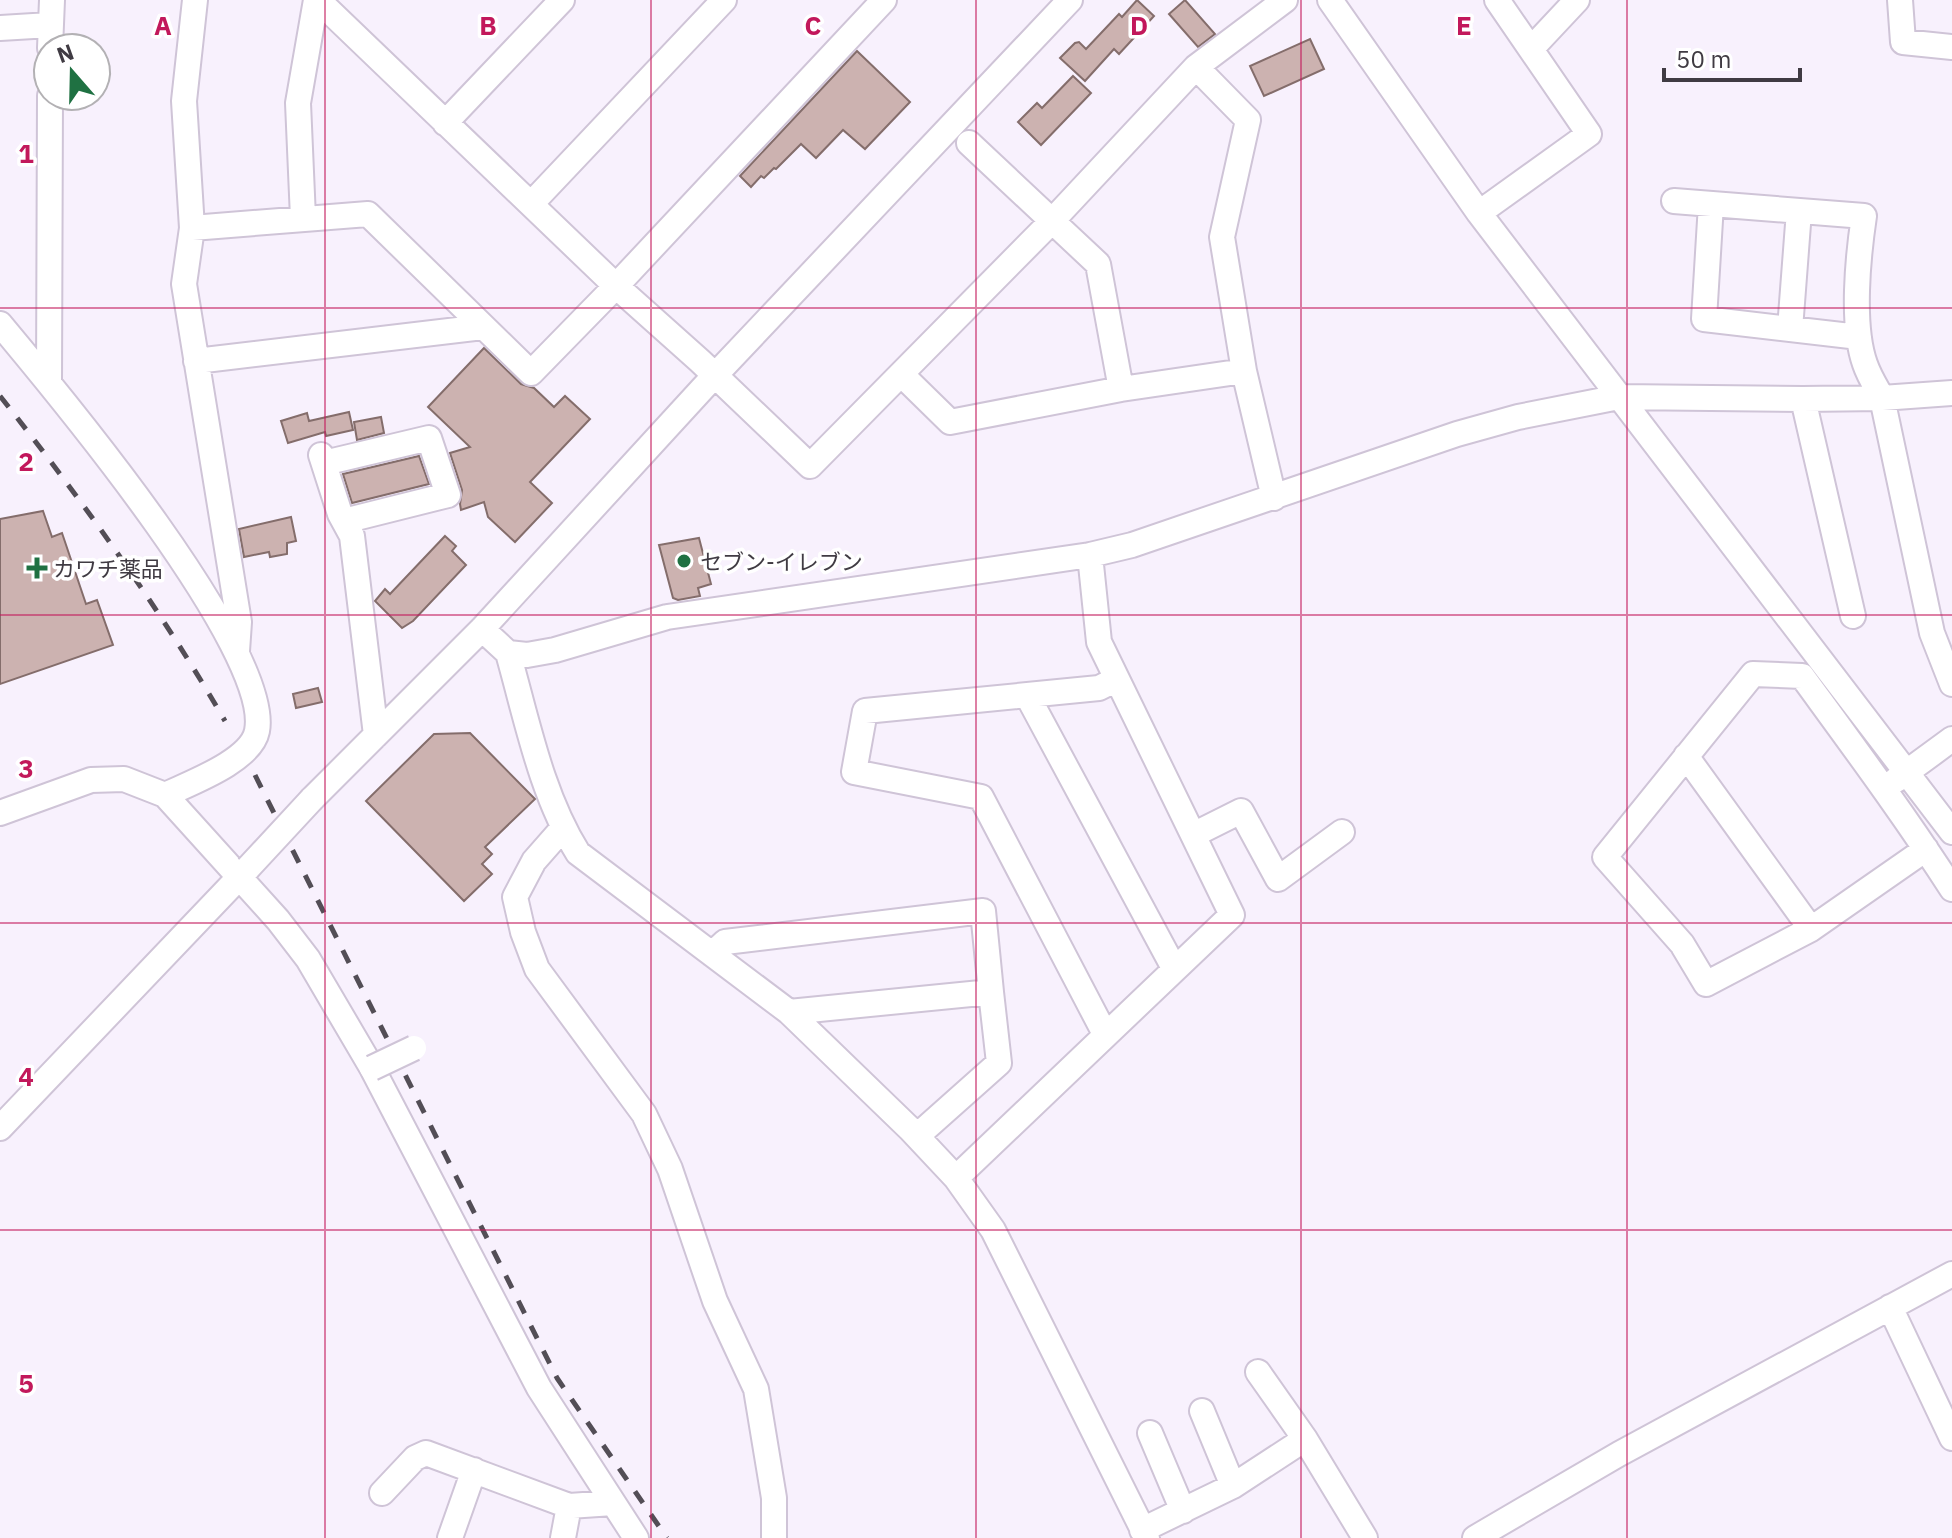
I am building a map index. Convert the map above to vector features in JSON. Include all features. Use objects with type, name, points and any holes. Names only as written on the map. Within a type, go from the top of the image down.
[{"type":"street","points":[[50,32],[52,0]]},
{"type":"street","points":[[195,0],[184,101],[192,228],[184,284],[239,622],[237,651]]},
{"type":"street","points":[[303,218],[298,103],[317,0]]},
{"type":"street","points":[[317,0],[616,286],[810,466],[1052,221],[1196,67],[1285,0]]},
{"type":"street","points":[[445,123],[562,0]]},
{"type":"street","points":[[531,204],[724,0]]},
{"type":"street","points":[[192,228],[368,214],[531,373],[884,0]]},
{"type":"street","points":[[0,1128],[312,799],[482,629],[715,375],[1070,0]]},
{"type":"street","points":[[1330,0],[1479,213],[1952,832]]},
{"type":"street","points":[[1479,213],[1589,134],[1497,0]]},
{"type":"street","points":[[1532,48],[1577,0]]},
{"type":"street","points":[[1900,0],[1903,42],[1952,47]]},
{"type":"street","points":[[0,28],[32,33]]},
{"type":"street","points":[[1196,67],[1248,120],[1222,237],[1244,371],[1274,498]]},
{"type":"street","points":[[49,383],[50,112]]},
{"type":"street","points":[[969,143],[1098,264],[1121,389]]},
{"type":"street","points":[[1674,201],[1864,216],[1858,259],[1859,337],[1865,364],[1882,398],[1932,633],[1952,684]]},
{"type":"street","points":[[1711,204],[1704,319],[1859,337]]},
{"type":"street","points":[[1790,329],[1799,211]]},
{"type":"street","points":[[0,324],[49,383],[208,600],[237,651],[251,686],[258,730],[252,743],[230,762],[165,795]]},
{"type":"street","points":[[196,361],[483,327]]},
{"type":"street","points":[[901,374],[950,422],[1121,389],[1244,371]]},
{"type":"street","points":[[508,653],[527,655],[555,650],[667,617],[1090,555],[1132,545],[1457,434],[1518,417],[1619,397],[1803,399],[1952,393]]},
{"type":"street","points":[[1803,399],[1853,616]]},
{"type":"street","points":[[344,521],[448,495],[429,438],[323,459],[344,521],[352,536],[376,735]]},
{"type":"street","points":[[956,1178],[1232,915],[1099,642],[1090,555]]},
{"type":"street","points":[[482,629],[508,653],[537,758],[563,828],[578,853],[789,1012],[956,1178],[993,1230],[1144,1534],[1233,1486],[1305,1439]]},
{"type":"street","points":[[1926,849],[1811,929],[1706,984],[1682,944],[1605,857],[1753,674],[1802,676],[1884,788],[1926,849],[1952,889]]},
{"type":"street","points":[[1105,1034],[981,797],[854,772],[865,711],[1099,688],[1117,679]]},
{"type":"street","points":[[1027,695],[1174,968]]},
{"type":"street","points":[[1884,788],[1952,739]]},
{"type":"street","points":[[1686,756],[1811,929]]},
{"type":"street","points":[[0,813],[91,780],[124,779],[165,795],[243,872],[308,959],[372,1068],[539,1388],[636,1538]]},
{"type":"street","points":[[1193,835],[1241,811],[1278,879],[1342,832]]},
{"type":"street","points":[[563,828],[534,861],[515,897],[523,932],[537,969],[644,1114],[670,1169],[715,1301],[756,1389],[774,1498],[774,1538]]},
{"type":"street","points":[[712,954],[725,942],[983,911],[999,1063],[917,1136]]},
{"type":"street","points":[[789,1012],[991,992]]},
{"type":"street","points":[[372,1068],[414,1048]]},
{"type":"street","points":[[1475,1538],[1619,1454],[1952,1274]]},
{"type":"street","points":[[1890,1307],[1952,1438]]},
{"type":"street","points":[[1258,1372],[1305,1439],[1365,1538]]},
{"type":"street","points":[[1202,1411],[1233,1486]]},
{"type":"street","points":[[1150,1433],[1183,1511]]},
{"type":"street","points":[[382,1493],[415,1458],[426,1453],[569,1506],[613,1503]]},
{"type":"street","points":[[450,1538],[474,1470]]},
{"type":"street","points":[[563,1538],[569,1506]]},
{"type":"building","points":[[1137,0],[1154,16],[1119,54],[1114,49],[1085,81],[1060,58],[1075,43],[1079,42],[1086,49]]},
{"type":"building","points":[[1185,0],[1215,34],[1198,47],[1169,14]]},
{"type":"building","points":[[1310,39],[1324,69],[1264,96],[1250,66]]},
{"type":"building","points":[[857,51],[910,102],[865,149],[843,130],[816,158],[801,144],[776,169],[764,178],[761,176],[751,187],[740,176]]},
{"type":"building","points":[[1073,76],[1091,93],[1041,145],[1018,122],[1037,103],[1042,108]]},
{"type":"building","points":[[484,348],[521,384],[534,388],[554,407],[565,396],[590,419],[530,482],[552,503],[515,542],[488,517],[484,502],[461,510],[462,490],[450,453],[470,447],[428,407]]},
{"type":"building","points":[[349,412],[353,430],[326,436],[325,432],[288,443],[281,421],[307,413],[309,421]]},
{"type":"building","points":[[381,417],[384,433],[357,440],[354,422]]},
{"type":"building","points":[[419,456],[429,484],[352,503],[343,474]]},
{"type":"building","name":"カワチ薬品","points":[[43,511],[52,537],[62,533],[86,604],[97,600],[113,645],[0,684],[0,519]]},
{"type":"building","points":[[291,517],[296,541],[287,543],[287,554],[270,557],[269,552],[244,557],[239,529]]},
{"type":"building","points":[[445,536],[456,546],[452,551],[466,565],[413,621],[402,628],[375,601],[385,589],[390,594]]},
{"type":"building","name":"セブン-イレブン","points":[[699,538],[711,584],[698,588],[700,596],[678,600],[673,598],[659,545]]},
{"type":"building","points":[[318,688],[322,702],[296,708],[293,694]]},
{"type":"building","points":[[470,733],[535,799],[485,847],[492,854],[482,864],[492,874],[464,901],[366,801],[434,734]]},
{"type":"railway","points":[[0,396],[118,555],[174,637],[225,721]]},
{"type":"railway","points":[[255,775],[557,1378],[667,1538]]},
{"type":"place","name":"セブン-イレブン","points":[[684,561]]},
{"type":"place","name":"カワチ薬品","points":[[37,568]]}]
